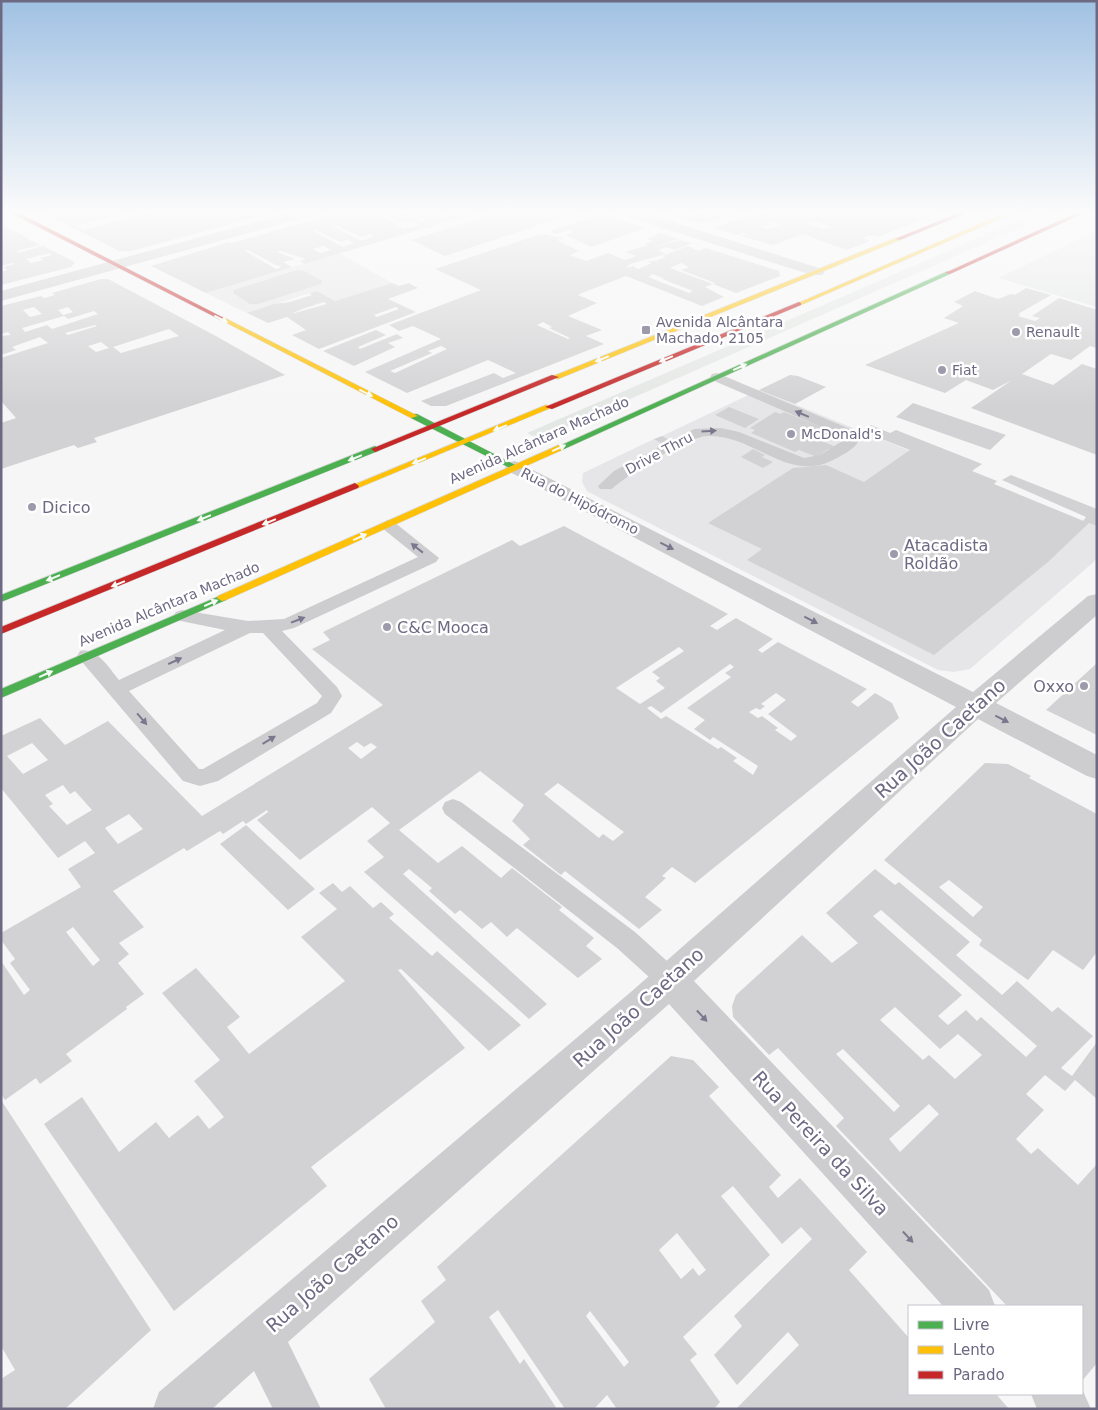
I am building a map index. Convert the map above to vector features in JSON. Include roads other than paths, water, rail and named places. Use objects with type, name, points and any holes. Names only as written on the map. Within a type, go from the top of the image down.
[{"type":"main road","name":"Rua do Hipódromo","points":[[134,276],[515,467]]},
{"type":"main road","points":[[1,599],[808,276]]},
{"type":"main road","name":"Avenida Alcântara Machado","points":[[1,631],[464,443],[866,276]]},
{"type":"main road","name":"Avenida Alcântara Machado","points":[[1,694],[388,525],[942,276]]},
{"type":"street","points":[[1,296],[78,276]]},
{"type":"street","name":"Rua do Hipódromo","points":[[515,467],[1097,768]]},
{"type":"street","name":"Rua João Caetano","points":[[176,1409],[669,979],[976,705],[1097,602]]},
{"type":"street","name":"Rua Pereira da Silva","points":[[669,979],[972,1305]]},
{"type":"street","points":[[260,1335],[298,1409]]},
{"type":"street","points":[[1055,1395],[1068,1409]]},
{"type":"lane","name":"Drive Thru","points":[[606,486],[619,474],[694,433],[704,431],[724,431],[804,464],[822,462],[851,442],[851,436],[845,432],[717,377]]},
{"type":"lane","points":[[182,616],[246,627],[269,628],[309,616],[430,558],[388,525]]},
{"type":"lane","points":[[116,689],[246,627]]},
{"type":"lane","points":[[87,656],[191,775],[200,778],[210,775],[324,708],[330,702],[332,696],[330,692],[269,628]]},
{"type":"lane","points":[[454,808],[626,940],[669,979]]},
{"type":"place","name":"Avenida Alcântara Machado, 2105","points":[[646,330]]},
{"type":"place","name":"Renault","points":[[1016,332]]},
{"type":"place","name":"Fiat","points":[[942,370]]},
{"type":"place","name":"McDonald's","points":[[791,434]]},
{"type":"place","name":"Dicico","points":[[32,507]]},
{"type":"place","name":"Atacadista Roldão","points":[[894,554]]},
{"type":"place","name":"C&C Mooca","points":[[387,627]]},
{"type":"place","name":"Oxxo","points":[[1084,686]]}]
